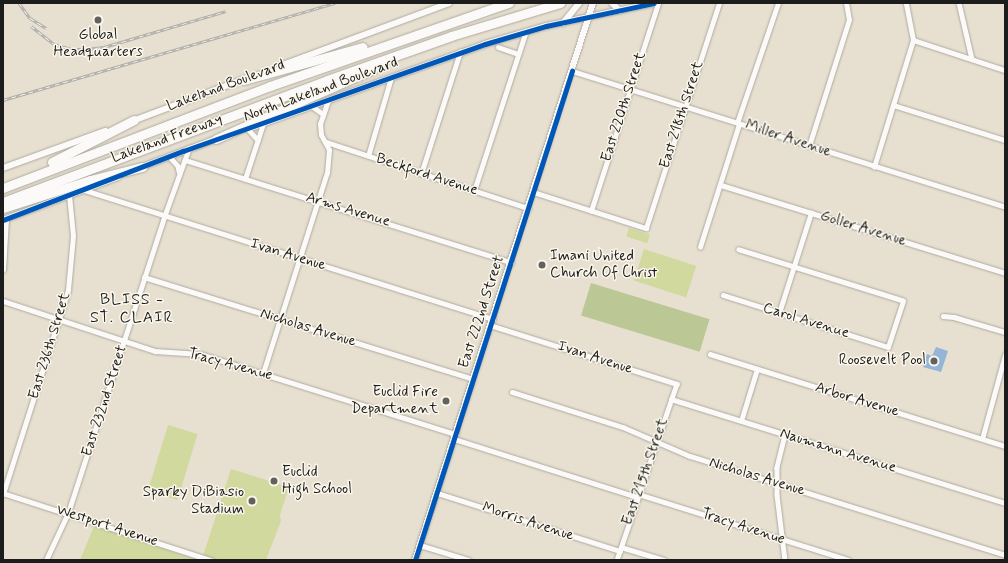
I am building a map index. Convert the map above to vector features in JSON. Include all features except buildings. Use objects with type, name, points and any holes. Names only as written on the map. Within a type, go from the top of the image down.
[{"type":"highway","name":"Lakeland Freeway","points":[[3,186],[129,138],[413,35],[508,3]]},
{"type":"highway","name":"Lakeland Freeway","points":[[3,202],[263,103],[411,51],[560,3]]},
{"type":"highway","points":[[244,80],[413,35]]},
{"type":"highway","points":[[216,139],[411,51]]},
{"type":"highway","points":[[3,186],[134,120]]},
{"type":"highway","points":[[3,208],[90,180],[142,167]]},
{"type":"street","name":"Lakeland Boulevard","points":[[3,168],[449,3]]},
{"type":"street","points":[[563,23],[579,3]]},
{"type":"street","name":"East 222nd Street","points":[[415,560],[593,3]]},
{"type":"street","points":[[612,3],[620,11]]},
{"type":"street","name":"North Lakeland Boulevard","points":[[4,219],[84,190],[189,148],[328,101],[460,52],[526,31],[588,19],[654,3]]},
{"type":"street","name":"East 220th Street","points":[[591,210],[658,3]]},
{"type":"street","name":"East 218th Street","points":[[591,210],[646,228],[718,3]]},
{"type":"street","points":[[700,247],[738,123],[778,3]]},
{"type":"street","points":[[809,146],[849,20],[846,3]]},
{"type":"street","points":[[874,166],[913,40],[906,3]]},
{"type":"street","points":[[959,3],[972,59]]},
{"type":"street","points":[[474,191],[526,31]]},
{"type":"street","points":[[913,40],[1005,70]]},
{"type":"street","points":[[498,47],[518,54]]},
{"type":"street","points":[[421,174],[460,52]]},
{"type":"street","points":[[445,58],[455,67]]},
{"type":"street","name":"Miller Avenue","points":[[572,71],[1005,207]]},
{"type":"street","points":[[368,156],[391,78]]},
{"type":"street","points":[[263,373],[319,200],[330,161],[326,142],[321,135],[320,124],[328,101]]},
{"type":"street","points":[[893,105],[1005,140]]},
{"type":"street","points":[[312,106],[323,114]]},
{"type":"street","points":[[245,178],[263,124]]},
{"type":"street","points":[[248,129],[258,140]]},
{"type":"street","name":"Beckford Avenue","points":[[326,142],[528,208]]},
{"type":"street","points":[[179,171],[189,148]]},
{"type":"street","points":[[169,156],[178,166],[179,171]]},
{"type":"street","name":"Arms Avenue","points":[[185,160],[319,200],[511,262]]},
{"type":"street","name":"East 232nd Street","points":[[46,560],[68,513],[179,171]]},
{"type":"street","name":"Goller Avenue","points":[[720,185],[1005,273]]},
{"type":"street","name":"Ivan Avenue","points":[[84,190],[300,259],[677,384]]},
{"type":"street","points":[[533,192],[591,210]]},
{"type":"street","name":"East 236th Street","points":[[3,493],[60,320],[72,265],[74,236],[69,195]]},
{"type":"street","points":[[779,313],[811,212]]},
{"type":"street","points":[[3,270],[4,219]]},
{"type":"street","points":[[739,250],[793,267]]},
{"type":"street","name":"Carol Avenue","points":[[723,295],[888,347],[903,301],[793,267]]},
{"type":"street","name":"Nicholas Avenue","points":[[144,278],[473,379]]},
{"type":"street","name":"Tracy Avenue","points":[[3,301],[155,351],[200,354],[263,373],[455,437],[848,560]]},
{"type":"street","points":[[943,316],[954,316],[1005,332]]},
{"type":"street","name":"Arbor Avenue","points":[[710,354],[1005,446]]},
{"type":"street","points":[[982,439],[1005,355]]},
{"type":"street","points":[[741,421],[758,369]]},
{"type":"street","name":"East 215th Street","points":[[617,560],[677,384]]},
{"type":"street","name":"Nicholas Avenue","points":[[512,392],[623,428],[690,456],[1005,555]]},
{"type":"street","name":"Naumann Avenue","points":[[672,398],[785,435],[1005,503]]},
{"type":"street","points":[[785,435],[777,468],[777,483],[785,560]]},
{"type":"street","name":"Westport Avenue","points":[[3,493],[211,560]]},
{"type":"street","name":"Morris Avenue","points":[[437,493],[620,549],[664,560]]},
{"type":"street","points":[[420,545],[469,560]]},
{"type":"green space","points":[[629,228],[650,235],[647,243],[626,237]]},
{"type":"green space","points":[[644,249],[696,266],[686,297],[634,280]]},
{"type":"green space","points":[[591,283],[710,319],[700,352],[581,316]]},
{"type":"green space","points":[[168,425],[198,434],[177,500],[148,491]]},
{"type":"green space","name":"Sparky DiBiasio Stadium","points":[[231,469],[289,487],[280,515],[281,521],[266,560],[214,560],[203,556]]},
{"type":"green space","points":[[94,526],[198,560],[80,560]]},
{"type":"water","name":"Roosevelt Pool","points":[[936,347],[948,351],[941,372],[923,367],[927,354],[932,356]]},
{"type":"railway","points":[[19,3],[30,18],[46,28]]},
{"type":"railway","points":[[3,100],[335,3]]},
{"type":"railway","points":[[31,26],[54,44],[71,49],[87,49],[104,47],[226,11]]},
{"type":"cycle path","points":[[3,220],[183,151],[485,44],[546,26],[654,3]]},
{"type":"cycle path","points":[[415,560],[572,71]]},
{"type":"place","name":"Global Headquarters","points":[[98,20]]},
{"type":"place","name":"Imani United Church Of Christ","points":[[542,265]]},
{"type":"place","name":"Roosevelt Pool","points":[[934,361]]},
{"type":"place","name":"Euclid Fire Department","points":[[446,401]]},
{"type":"place","name":"Euclid High School","points":[[274,481]]},
{"type":"place","name":"Sparky DiBiasio Stadium","points":[[252,501]]},
{"type":"district","name":"BLISS - ST. CLAIR","points":[[132,309]]}]
